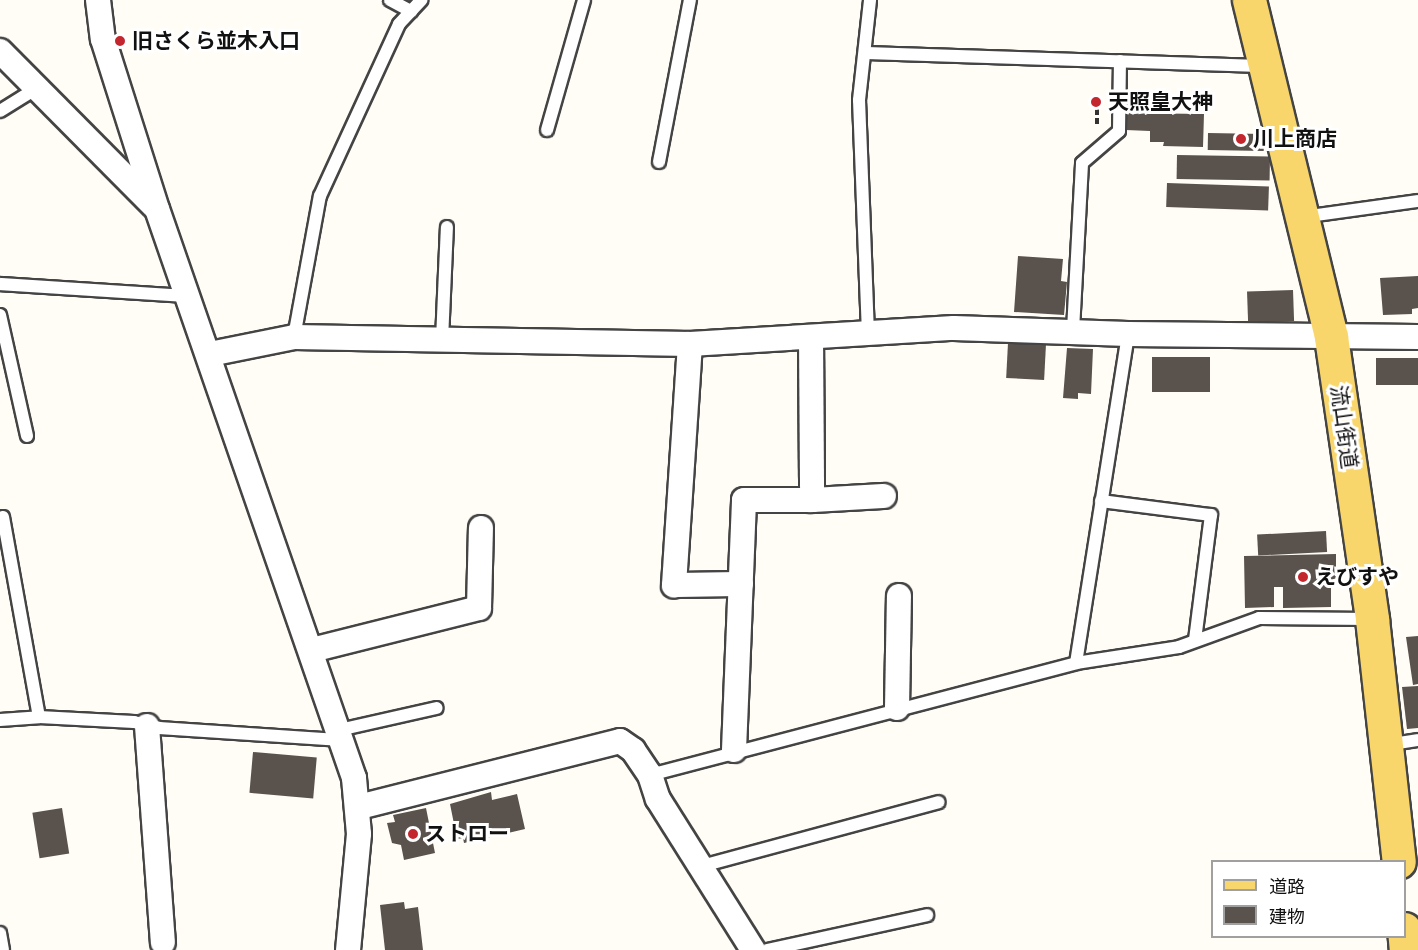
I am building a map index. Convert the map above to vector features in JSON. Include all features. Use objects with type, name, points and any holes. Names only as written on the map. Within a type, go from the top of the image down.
[{"type":"main road","name":"流山街道","points":[[1249,0],[1331,338],[1372,619],[1399,860]]},
{"type":"street","points":[[98,0],[104,39],[157,209],[210,354],[341,735],[359,807],[356,883],[348,950]]},
{"type":"street","points":[[0,51],[157,209]]},
{"type":"street","points":[[210,354],[294,338],[690,344],[954,328],[1331,338],[1418,337]]},
{"type":"street","points":[[811,337],[812,500]]},
{"type":"street","points":[[690,344],[674,585],[741,584]]},
{"type":"street","points":[[734,750],[744,500],[812,500],[884,495]]},
{"type":"street","points":[[312,650],[479,608],[481,528]]},
{"type":"street","points":[[897,708],[899,596]]},
{"type":"street","points":[[147,726],[163,942]]},
{"type":"street","points":[[359,807],[620,741],[633,750],[650,775],[658,799],[753,950]]},
{"type":"lane","points":[[390,0],[411,11]]},
{"type":"lane","points":[[294,338],[320,196],[399,24],[421,0]]},
{"type":"lane","points":[[547,130],[584,0]]},
{"type":"lane","points":[[660,162],[690,0]]},
{"type":"lane","points":[[868,334],[860,100],[870,0]]},
{"type":"lane","points":[[865,53],[1265,66]]},
{"type":"lane","points":[[1072,330],[1082,162],[1119,131],[1120,61]]},
{"type":"lane","points":[[0,111],[37,88]]},
{"type":"lane","points":[[1301,217],[1418,201]]},
{"type":"lane","points":[[442,340],[447,227]]},
{"type":"lane","points":[[0,284],[189,296]]},
{"type":"lane","points":[[0,315],[27,436]]},
{"type":"lane","points":[[1076,663],[1128,334]]},
{"type":"lane","points":[[1101,501],[1211,515],[1195,640]]},
{"type":"lane","points":[[3,517],[39,717]]},
{"type":"lane","points":[[650,775],[734,750],[1076,663],[1179,647],[1259,618],[1372,619]]},
{"type":"lane","points":[[0,720],[39,717],[147,726],[341,735],[437,708]]},
{"type":"lane","points":[[1385,745],[1418,740]]},
{"type":"lane","points":[[702,866],[939,801]]},
{"type":"lane","points":[[766,950],[927,915]]},
{"type":"lane","points":[[0,933],[3,950]]},
{"type":"building","points":[[1126,113],[1204,114],[1203,147],[1163,146],[1164,142],[1150,142],[1150,131],[1126,130]]},
{"type":"building","points":[[1208,133],[1264,134],[1264,151],[1208,150]]},
{"type":"building","points":[[1177,155],[1270,157],[1270,181],[1177,179]]},
{"type":"building","points":[[1167,183],[1269,187],[1268,211],[1166,207]]},
{"type":"building","points":[[1018,256],[1063,259],[1061,281],[1067,282],[1064,315],[1014,312]]},
{"type":"building","points":[[1418,276],[1418,308],[1412,309],[1412,314],[1383,315],[1380,278]]},
{"type":"building","points":[[1293,290],[1294,321],[1248,323],[1247,292]]},
{"type":"building","points":[[1008,343],[1046,345],[1044,380],[1006,378]]},
{"type":"building","points":[[1067,348],[1093,349],[1091,394],[1078,393],[1078,399],[1063,398]]},
{"type":"building","points":[[1152,357],[1210,357],[1210,392],[1152,392]]},
{"type":"building","points":[[1376,358],[1418,358],[1418,385],[1376,385]]},
{"type":"building","points":[[1326,531],[1327,552],[1258,556],[1257,535]]},
{"type":"building","points":[[1336,554],[1336,582],[1331,583],[1331,607],[1283,608],[1283,587],[1274,587],[1274,607],[1245,608],[1244,556]]},
{"type":"building","points":[[1418,636],[1418,684],[1413,685],[1406,637]]},
{"type":"building","points":[[1418,686],[1418,728],[1407,729],[1402,687]]},
{"type":"building","points":[[253,752],[317,758],[313,798],[249,793]]},
{"type":"building","points":[[491,792],[492,800],[517,794],[525,829],[464,843],[463,838],[457,839],[450,804]]},
{"type":"building","points":[[62,808],[69,853],[40,858],[32,813]]},
{"type":"building","points":[[426,808],[435,853],[404,860],[401,845],[392,843],[387,823],[395,822],[393,815]]},
{"type":"building","points":[[404,902],[405,909],[418,907],[423,950],[385,950],[380,905]]},
{"type":"place","name":"旧さくら並木入口","points":[[120,41]]},
{"type":"place","name":"天照皇大神","points":[[1096,102]]},
{"type":"place","name":"川上商店","points":[[1241,139]]},
{"type":"place","name":"えびすや","points":[[1303,577]]},
{"type":"place","name":"ストロー","points":[[413,834]]}]
